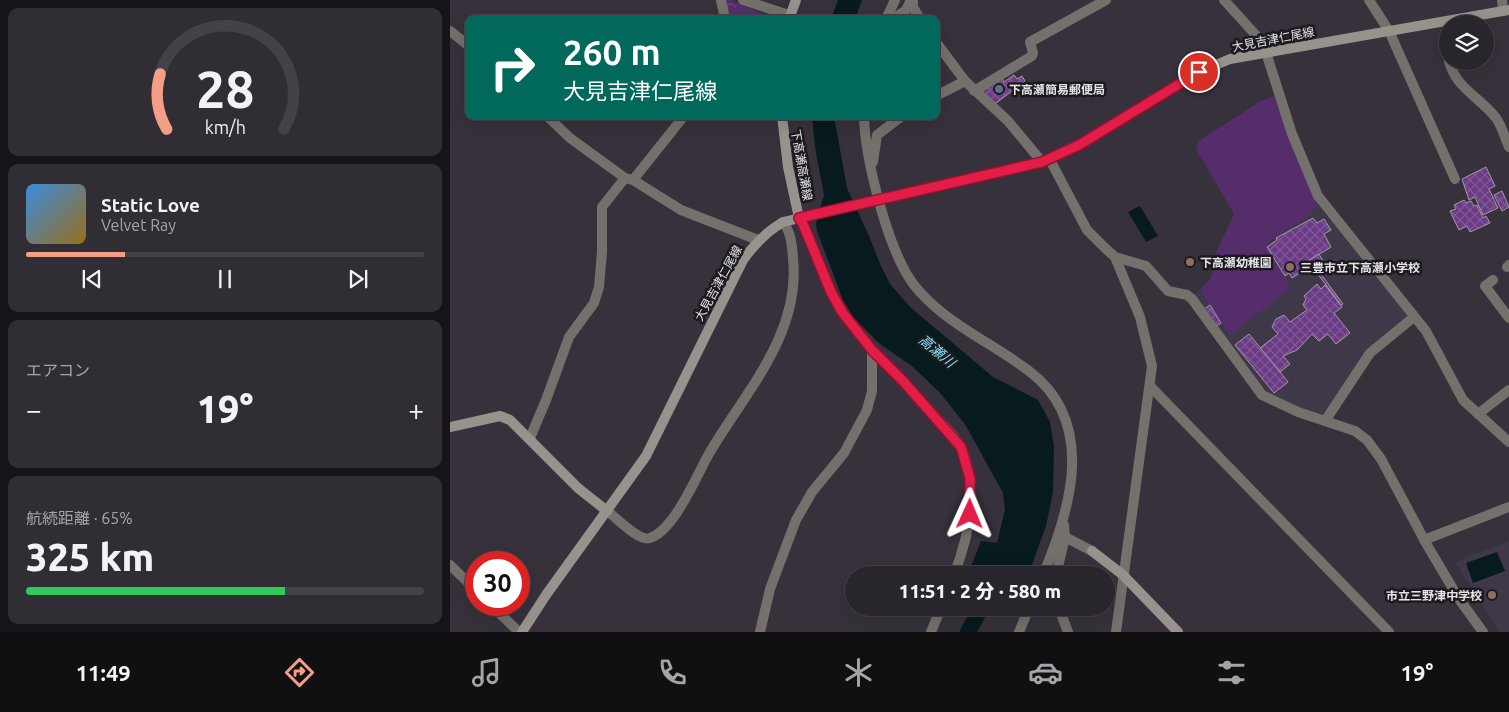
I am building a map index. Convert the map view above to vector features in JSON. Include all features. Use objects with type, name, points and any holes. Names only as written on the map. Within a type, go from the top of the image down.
[{"type":"main road","points":[[790,15],[796,0]]},
{"type":"main road","name":"大見吉津仁尾線","points":[[1486,15],[1506,11]]},
{"type":"main road","name":"大見吉津仁尾線","points":[[521,632],[646,456],[732,280],[758,240],[783,222],[880,201],[1045,160],[1079,145],[1199,72],[1230,59],[1439,24]]},
{"type":"main road","name":"下高瀬高瀬線","points":[[782,120],[788,167],[799,218]]},
{"type":"main road","points":[[450,427],[500,416],[510,420],[578,488],[607,511]]},
{"type":"main road","points":[[1092,551],[1123,576],[1178,632]]},
{"type":"street","points":[[721,0],[724,15]]},
{"type":"street","points":[[743,0],[784,15]]},
{"type":"street","points":[[888,15],[895,0]]},
{"type":"street","points":[[899,15],[906,10],[912,0]]},
{"type":"street","points":[[912,0],[913,8],[917,15]]},
{"type":"street","points":[[974,91],[1032,56],[1030,42],[1063,26],[1106,0]]},
{"type":"street","points":[[1224,0],[1263,43],[1292,134],[1318,196],[1426,331],[1463,400],[1509,442]]},
{"type":"street","points":[[1369,0],[1389,31],[1455,178]]},
{"type":"street","points":[[1502,0],[1506,11]]},
{"type":"street","points":[[450,31],[465,43]]},
{"type":"street","points":[[940,47],[974,91],[1008,121],[1045,160],[1088,230],[1115,257],[1140,317],[1152,366],[1116,632]]},
{"type":"street","points":[[1451,70],[1465,90],[1496,119],[1509,147]]},
{"type":"street","points":[[940,94],[965,81]]},
{"type":"street","points":[[551,120],[570,138],[629,179],[681,210],[758,240]]},
{"type":"street","points":[[530,438],[569,337],[594,304],[599,288],[602,252],[602,207],[681,120]]},
{"type":"street","points":[[864,120],[865,133],[880,201],[892,246],[902,267],[915,286],[934,305],[962,327],[1028,370],[1045,384],[1055,398],[1067,426],[1072,454],[1071,482],[1064,524],[1047,566]]},
{"type":"street","points":[[872,168],[877,136],[897,120]]},
{"type":"street","points":[[799,218],[838,305],[872,350],[948,431],[963,454],[970,478],[970,514],[957,566]]},
{"type":"street","points":[[607,511],[622,521],[638,537],[650,538],[658,534],[683,504],[720,436],[746,399],[772,356],[783,331],[793,296],[794,268],[788,228],[783,222]]},
{"type":"street","points":[[1115,257],[1146,266],[1168,291],[1187,295],[1262,395],[1325,421],[1355,431],[1367,440],[1382,459],[1424,540],[1460,599],[1483,632]]},
{"type":"street","points":[[1493,280],[1485,286],[1509,318]]},
{"type":"street","points":[[1325,421],[1370,353],[1414,317]]},
{"type":"street","points":[[760,632],[770,589],[796,520],[812,492],[844,453],[867,410],[872,391],[872,350]]},
{"type":"street","points":[[1150,386],[1389,632]]},
{"type":"street","points":[[1478,414],[1509,390]]},
{"type":"street","points":[[1424,540],[1509,507]]},
{"type":"street","points":[[1058,566],[1065,537],[1064,524]]},
{"type":"street","points":[[1065,537],[1092,551]]},
{"type":"street","points":[[450,565],[465,579]]},
{"type":"street","points":[[503,616],[521,632]]},
{"type":"street","points":[[931,632],[938,616]]},
{"type":"street","points":[[1019,632],[1026,616]]},
{"type":"street","points":[[1062,616],[1068,632]]},
{"type":"shaded area","name":"三豊市立下高瀬小学校","points":[[1274,96],[1317,204],[1407,315],[1406,319],[1366,352],[1322,417],[1269,396],[1193,296],[1211,278],[1215,255],[1234,214],[1196,149],[1199,141],[1259,102]]},
{"type":"shaded area","name":"市立三野津中学校","points":[[1509,541],[1509,632],[1499,632],[1455,562]]},
{"type":"green space","points":[[725,0],[731,0],[765,15],[729,15]]},
{"type":"green space","points":[[1274,96],[1317,204],[1310,215],[1265,244],[1291,288],[1230,335],[1200,290],[1211,278],[1215,255],[1234,214],[1196,149],[1199,141],[1259,102]]},
{"type":"water","points":[[838,0],[862,0],[856,15],[832,15]]},
{"type":"water","points":[[812,120],[835,120],[847,188],[890,284],[910,307],[993,377],[1038,400],[1050,422],[1054,447],[1053,492],[1046,526],[1031,566],[971,566],[981,541],[997,543],[1005,510],[1003,493],[965,424],[940,393],[913,367],[880,344],[854,318],[843,300],[817,231],[816,223],[824,195],[815,147]]},
{"type":"water","points":[[1140,206],[1158,236],[1146,242],[1128,212]]},
{"type":"water","points":[[1497,552],[1505,571],[1473,583],[1466,563]]},
{"type":"building","name":"下高瀬簡易郵便局","points":[[1014,75],[1017,79],[1022,76],[1025,81],[995,104],[979,90],[1002,78],[1004,82]]},
{"type":"building","points":[[1486,167],[1495,186],[1489,189],[1498,208],[1483,215],[1475,197],[1469,200],[1462,179]]},
{"type":"building","points":[[1502,191],[1509,207],[1502,211],[1494,195]]},
{"type":"building","points":[[1464,200],[1466,203],[1471,201],[1474,206],[1477,205],[1483,218],[1486,216],[1490,223],[1470,232],[1467,226],[1459,230],[1450,211],[1456,209],[1454,205]]},
{"type":"building","points":[[1313,218],[1317,223],[1324,219],[1331,230],[1324,234],[1331,247],[1308,261],[1311,266],[1292,278],[1289,273],[1285,276],[1267,247],[1277,240],[1276,238]]},
{"type":"building","points":[[1319,254],[1323,261],[1315,266],[1343,304],[1341,305],[1308,261]]},
{"type":"building","points":[[1317,284],[1321,289],[1325,285],[1342,307],[1334,313],[1350,333],[1336,344],[1328,334],[1319,341],[1312,334],[1297,350],[1283,356],[1290,364],[1280,372],[1260,348],[1278,334],[1272,327],[1276,319],[1284,315],[1290,322],[1307,310],[1303,305],[1306,299],[1304,296]]},
{"type":"building","points":[[1210,305],[1221,323],[1215,327],[1204,309]]},
{"type":"building","points":[[1249,334],[1288,382],[1274,393],[1235,345]]},
{"type":"waterway","name":"高瀬川","points":[[968,632],[977,616]]},
{"type":"place","name":"下高瀬簡易郵便局","points":[[999,89]]},
{"type":"place","name":"下高瀬幼稚園","points":[[1190,262]]},
{"type":"place","name":"三豊市立下高瀬小学校","points":[[1290,267]]},
{"type":"place","name":"市立三野津中学校","points":[[1492,595]]},
{"type":"route","points":[[970,514],[970,478],[961,447],[903,381],[872,350],[842,312],[831,292],[813,245],[799,218],[880,201],[1042,162],[1079,145],[1199,72]]}]
